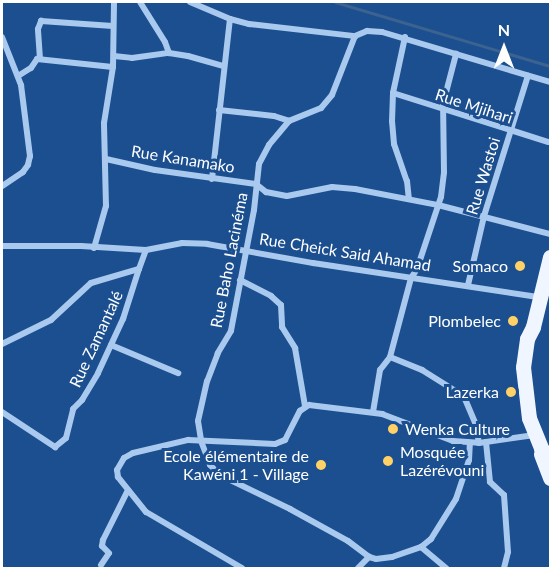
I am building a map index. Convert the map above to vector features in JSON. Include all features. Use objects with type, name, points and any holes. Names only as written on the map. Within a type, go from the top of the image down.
[{"type":"main road","points":[[550,257],[533,327],[526,393],[543,463],[550,478]]},
{"type":"main road","points":[[538,441],[550,462]]},
{"type":"street","points":[[94,248],[106,206],[106,159],[103,145],[114,56],[114,2]]},
{"type":"street","points":[[140,2],[165,42],[169,53]]},
{"type":"street","points":[[190,2],[230,19],[269,27],[355,36],[375,31],[405,37],[550,82]]},
{"type":"street","points":[[212,179],[230,19]]},
{"type":"street","points":[[40,59],[38,29],[41,21],[113,26]]},
{"type":"street","points":[[219,110],[267,115],[289,121],[321,108],[332,95],[355,36]]},
{"type":"street","points":[[2,37],[21,86],[30,156],[28,165],[22,172],[2,186]]},
{"type":"street","points":[[405,37],[393,93],[394,144],[407,181],[410,199]]},
{"type":"street","points":[[114,56],[132,58],[169,53],[224,66]]},
{"type":"street","points":[[373,412],[380,370],[390,357],[411,278],[417,270],[438,205],[444,172],[444,97],[456,54]]},
{"type":"street","points":[[18,76],[40,59],[113,67]]},
{"type":"street","name":"Rue Wastoi","points":[[468,285],[484,216],[528,76]]},
{"type":"street","name":"Rue Mjihari","points":[[393,93],[548,142]]},
{"type":"street","name":"Rue Baho Lacinéma","points":[[201,441],[198,422],[207,381],[218,353],[231,331],[247,249],[259,164],[269,145],[289,121]]},
{"type":"street","name":"Rue Kanamako","points":[[106,159],[154,170],[256,184],[266,192],[287,196],[332,187],[410,199],[550,234]]},
{"type":"street","name":"Rue Cheick Said Ahamad","points":[[2,246],[81,246],[146,250],[182,243],[247,249],[313,263],[540,297]]},
{"type":"street","name":"Rue Zamantalé","points":[[2,412],[55,447],[66,438],[73,409],[86,394],[130,301],[146,250]]},
{"type":"street","points":[[2,345],[51,320],[91,283],[139,269]]},
{"type":"street","points":[[240,280],[271,296],[281,305],[282,327],[295,348],[305,406],[294,420],[285,440],[275,444],[188,440],[133,453],[124,458],[117,470],[118,477],[146,512],[242,568]]},
{"type":"street","points":[[111,345],[178,373]]},
{"type":"street","points":[[390,357],[422,370],[460,395],[476,425],[490,482],[504,495],[508,552],[504,568]]},
{"type":"street","points":[[305,406],[373,412],[396,418],[432,434],[470,443],[538,441]]},
{"type":"street","points":[[201,441],[210,465],[220,475],[348,541],[369,557],[392,557],[421,547],[431,539],[456,499],[469,460],[470,443]]},
{"type":"street","points":[[101,565],[109,553],[102,546],[103,540],[128,490]]},
{"type":"street","points":[[421,547],[446,568]]},
{"type":"street","points":[[358,568],[369,557]]},
{"type":"waterway","points":[[335,2],[550,66]]},
{"type":"place","name":"Somaco","points":[[520,266]]},
{"type":"place","name":"Plombelec","points":[[513,321]]},
{"type":"place","name":"Lazerka","points":[[511,392]]},
{"type":"place","name":"Wenka Culture","points":[[393,429]]},
{"type":"place","name":"Mosquée Lazérévouni","points":[[388,461]]},
{"type":"place","name":"Ecole élémentaire de Kawéni 1 - Village","points":[[321,465]]}]
